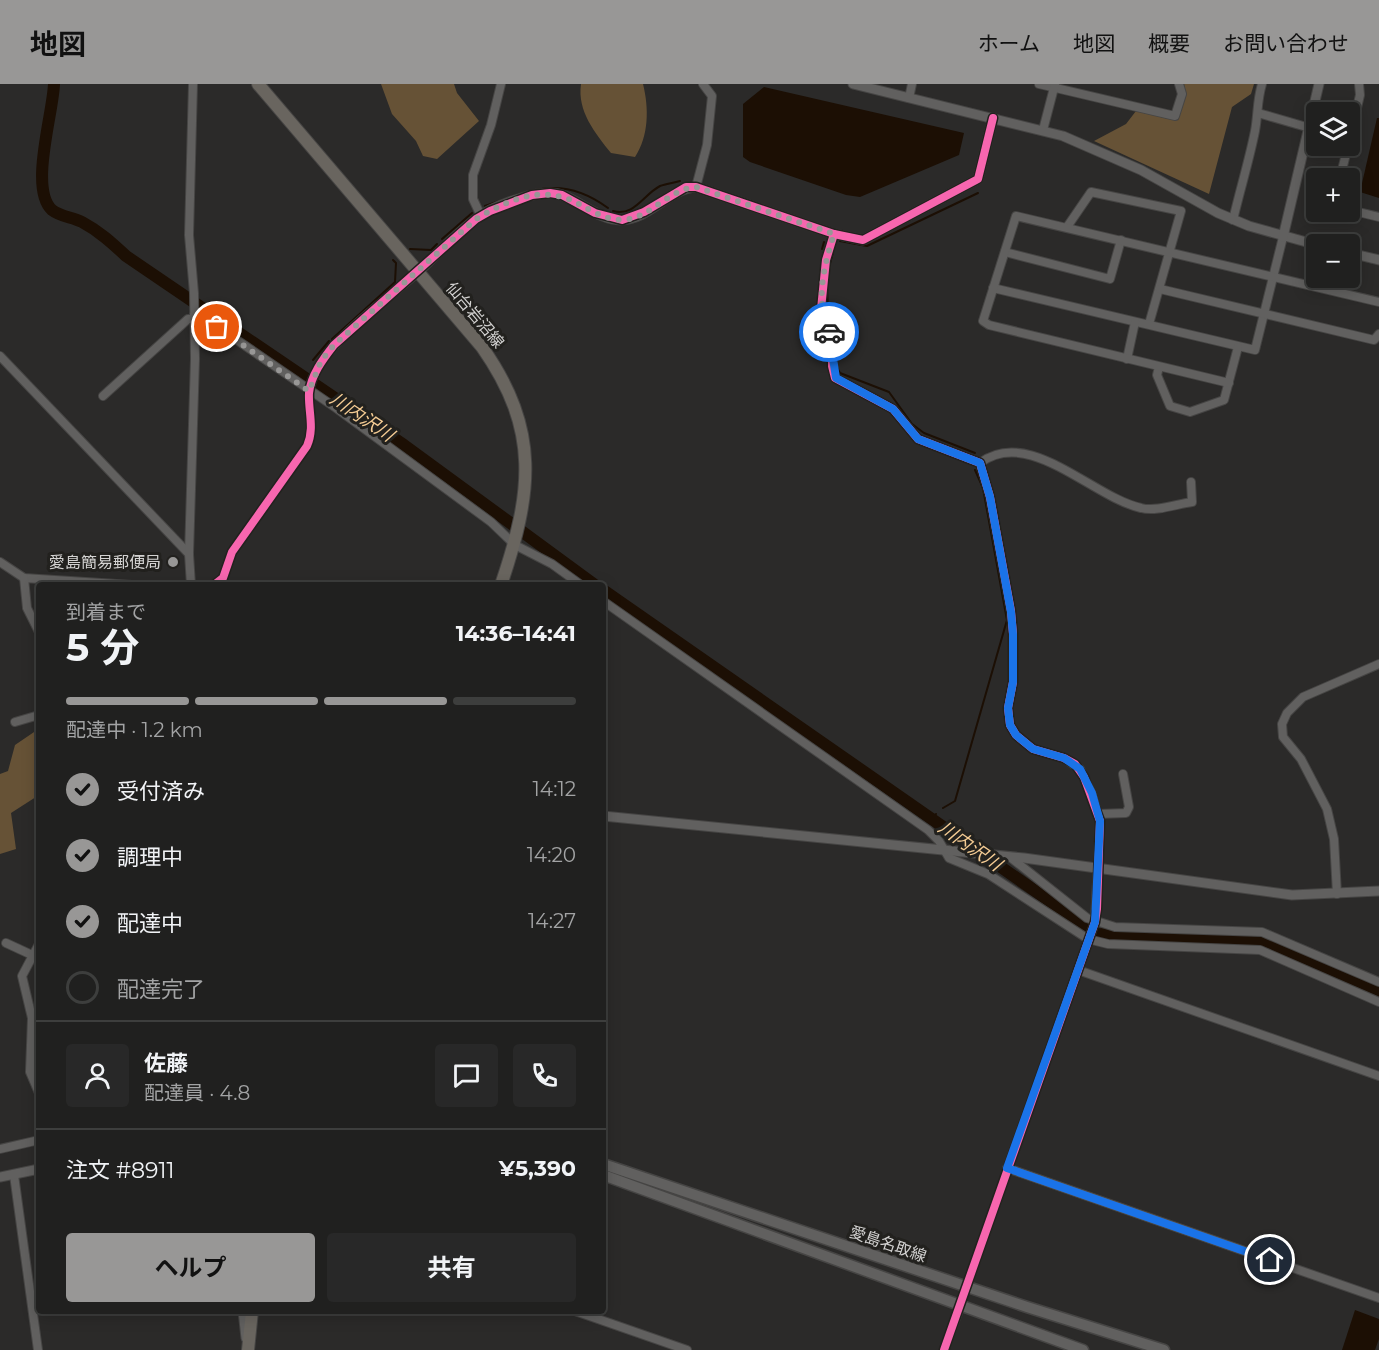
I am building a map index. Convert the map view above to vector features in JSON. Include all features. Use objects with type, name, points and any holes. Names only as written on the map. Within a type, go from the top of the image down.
[{"type":"main road","name":"仙台岩沼線","points":[[258,84],[482,347],[511,397],[520,430],[526,467],[521,522],[502,582]]},
{"type":"main road","name":"愛島名取線","points":[[606,1165],[1028,1307],[1164,1350]]},
{"type":"main road","name":"愛島名取線","points":[[606,1176],[1083,1350]]},
{"type":"main road","points":[[245,1315],[248,1350]]},
{"type":"street","points":[[191,582],[189,554],[194,293],[189,235],[193,84]]},
{"type":"street","points":[[481,216],[473,199],[473,175],[491,125],[501,84]]},
{"type":"street","points":[[696,187],[707,145],[712,96],[703,84]]},
{"type":"street","points":[[854,84],[1043,130],[1081,142],[1141,170],[1233,220],[1306,242]]},
{"type":"street","points":[[909,98],[912,84]]},
{"type":"street","points":[[1039,84],[1175,116],[1182,94],[1179,84]]},
{"type":"street","points":[[1233,220],[1258,113],[1257,102],[1262,84]]},
{"type":"street","points":[[1317,102],[1319,84]]},
{"type":"street","points":[[1358,102],[1359,84]]},
{"type":"street","points":[[1043,130],[1054,86]]},
{"type":"street","points":[[1258,113],[1306,127]]},
{"type":"street","points":[[218,582],[223,578],[232,552],[307,446],[312,428],[310,390],[314,376],[334,345],[481,216],[532,195],[550,193],[562,195],[604,216],[622,220],[644,212],[679,191],[696,187],[834,234],[863,240],[978,179],[993,118]]},
{"type":"street","points":[[993,288],[1255,350],[1306,154]]},
{"type":"street","points":[[1067,227],[1092,192],[1180,211],[1149,324]]},
{"type":"street","points":[[1360,212],[1379,217]]},
{"type":"street","points":[[1229,383],[989,325],[983,321],[1016,216],[1379,302]]},
{"type":"street","points":[[834,234],[826,260],[821,309],[832,341],[832,366],[836,378],[893,409],[918,439],[980,463]]},
{"type":"street","points":[[1005,252],[1110,279],[1121,240]]},
{"type":"street","points":[[1360,255],[1379,260]]},
{"type":"street","points":[[1160,289],[1374,340],[1379,334]]},
{"type":"street","points":[[194,315],[228,334],[310,390],[516,542],[577,582]]},
{"type":"street","points":[[103,396],[194,315]]},
{"type":"street","points":[[1127,359],[1135,322]]},
{"type":"street","points":[[1159,367],[1157,375],[1170,406],[1190,412],[1224,400],[1238,347]]},
{"type":"street","points":[[0,356],[189,554]]},
{"type":"street","points":[[980,463],[998,453],[1026,454],[1141,508],[1192,502],[1191,482]]},
{"type":"street","points":[[969,1280],[1094,924],[1100,821],[1092,793],[1080,769],[1064,758],[1033,749],[1016,735],[1010,725],[1008,708],[1013,682],[1012,623],[990,497],[980,463]]},
{"type":"street","points":[[0,562],[24,578],[86,582]]},
{"type":"street","points":[[24,578],[27,608],[36,626]]},
{"type":"street","points":[[606,603],[928,830],[949,858],[1002,882],[1088,937],[1108,944],[1260,950],[1379,1002]]},
{"type":"street","points":[[1337,894],[1334,839],[1327,808],[1300,759],[1283,736],[1282,724],[1287,713],[1303,697],[1379,664]]},
{"type":"street","points":[[15,722],[36,716]]},
{"type":"street","points":[[1098,814],[1126,813],[1129,807],[1123,774]]},
{"type":"street","points":[[606,816],[1098,867],[1281,894],[1379,891]]},
{"type":"street","points":[[1010,857],[1094,924],[1115,927],[1262,932],[1379,982]]},
{"type":"street","points":[[6,943],[32,955]]},
{"type":"street","points":[[36,949],[22,976],[32,1018],[30,1072],[36,1087]]},
{"type":"street","points":[[1078,970],[1379,1076]]},
{"type":"street","points":[[0,1149],[36,1141]]},
{"type":"street","points":[[1007,1168],[1379,1298]]},
{"type":"street","points":[[0,1177],[36,1170]]},
{"type":"street","points":[[14,1175],[38,1350]]},
{"type":"street","points":[[944,1350],[959,1310]]},
{"type":"street","points":[[584,1314],[687,1350]]},
{"type":"shaded area","points":[[381,84],[454,84],[457,93],[479,121],[437,159],[423,156],[416,141],[392,114]]},
{"type":"shaded area","points":[[581,84],[643,84],[647,122],[640,149],[635,157],[611,153],[599,138],[588,121],[582,103]]},
{"type":"shaded area","points":[[1184,84],[1254,84],[1251,94],[1232,107],[1209,194],[1094,141],[1126,124],[1136,111],[1178,120],[1186,95]]},
{"type":"shaded area","points":[[764,87],[964,133],[959,155],[860,197],[846,195],[750,162],[743,157],[743,104]]},
{"type":"shaded area","points":[[1377,118],[1379,118],[1379,198],[1360,192]]},
{"type":"shaded area","points":[[36,731],[36,797],[11,813],[16,849],[0,854],[0,774],[8,771],[15,745]]},
{"type":"shaded area","points":[[1355,1310],[1379,1319],[1379,1339],[1375,1350],[1342,1350]]},
{"type":"waterway","name":"川内沢川","points":[[54,84],[42,169],[45,200],[52,210],[94,229],[126,256],[404,445],[591,582]]},
{"type":"waterway","points":[[613,211],[627,211],[660,186],[680,181]]},
{"type":"waterway","points":[[485,206],[533,190],[562,188],[577,191],[608,208]]},
{"type":"waterway","points":[[840,241],[867,246],[978,193]]},
{"type":"waterway","points":[[442,239],[472,213]]},
{"type":"waterway","points":[[822,249],[824,242]]},
{"type":"waterway","points":[[410,249],[431,250],[437,244]]},
{"type":"waterway","points":[[829,267],[833,252]]},
{"type":"waterway","points":[[332,339],[395,282],[396,263],[393,260]]},
{"type":"waterway","points":[[827,287],[828,314],[836,325],[836,366],[840,373],[889,392],[912,424],[924,433],[975,453]]},
{"type":"waterway","points":[[313,360],[329,341]]},
{"type":"waterway","name":"川内沢川","points":[[306,378],[307,374]]},
{"type":"waterway","points":[[943,808],[955,801],[1007,620],[983,488],[975,470]]},
{"type":"waterway","name":"川内沢川","points":[[606,592],[1097,934],[1270,943],[1379,992]]},
{"type":"waterway","points":[[930,819],[936,814]]},
{"type":"tunnel","points":[[959,1308],[968,1283]]},
{"type":"cycle path","points":[[218,582],[223,578],[232,552],[307,446],[311,433],[310,386],[326,356],[334,345],[476,219],[490,211],[532,195],[550,193],[562,195],[595,213],[622,220],[644,212],[686,187],[696,187],[834,234],[863,240],[978,179],[993,118]]},
{"type":"cycle path","points":[[834,234],[826,260],[821,309],[832,341],[832,366],[835,378],[893,409],[918,439],[980,463],[990,497],[1011,611],[1013,682],[1008,708],[1010,725],[1016,735],[1033,749],[1064,758],[1075,764],[1084,777],[1100,821],[1095,922],[944,1350]]},
{"type":"way so far","points":[[217,327],[309,391],[321,361],[334,345],[476,219],[490,211],[532,195],[556,193],[612,219],[631,219],[672,194],[686,188],[696,187],[708,189],[834,234],[826,260],[821,294],[821,309],[829,332]]},
{"type":"place","name":"愛島簡易郵便局","points":[[173,562]]},
{"type":"route","points":[[829,332],[832,341],[833,373],[836,378],[893,409],[918,439],[980,463],[990,497],[1011,612],[1013,682],[1008,708],[1010,725],[1016,735],[1033,749],[1064,758],[1080,769],[1092,793],[1100,821],[1095,922],[1007,1168],[1270,1260]]}]
